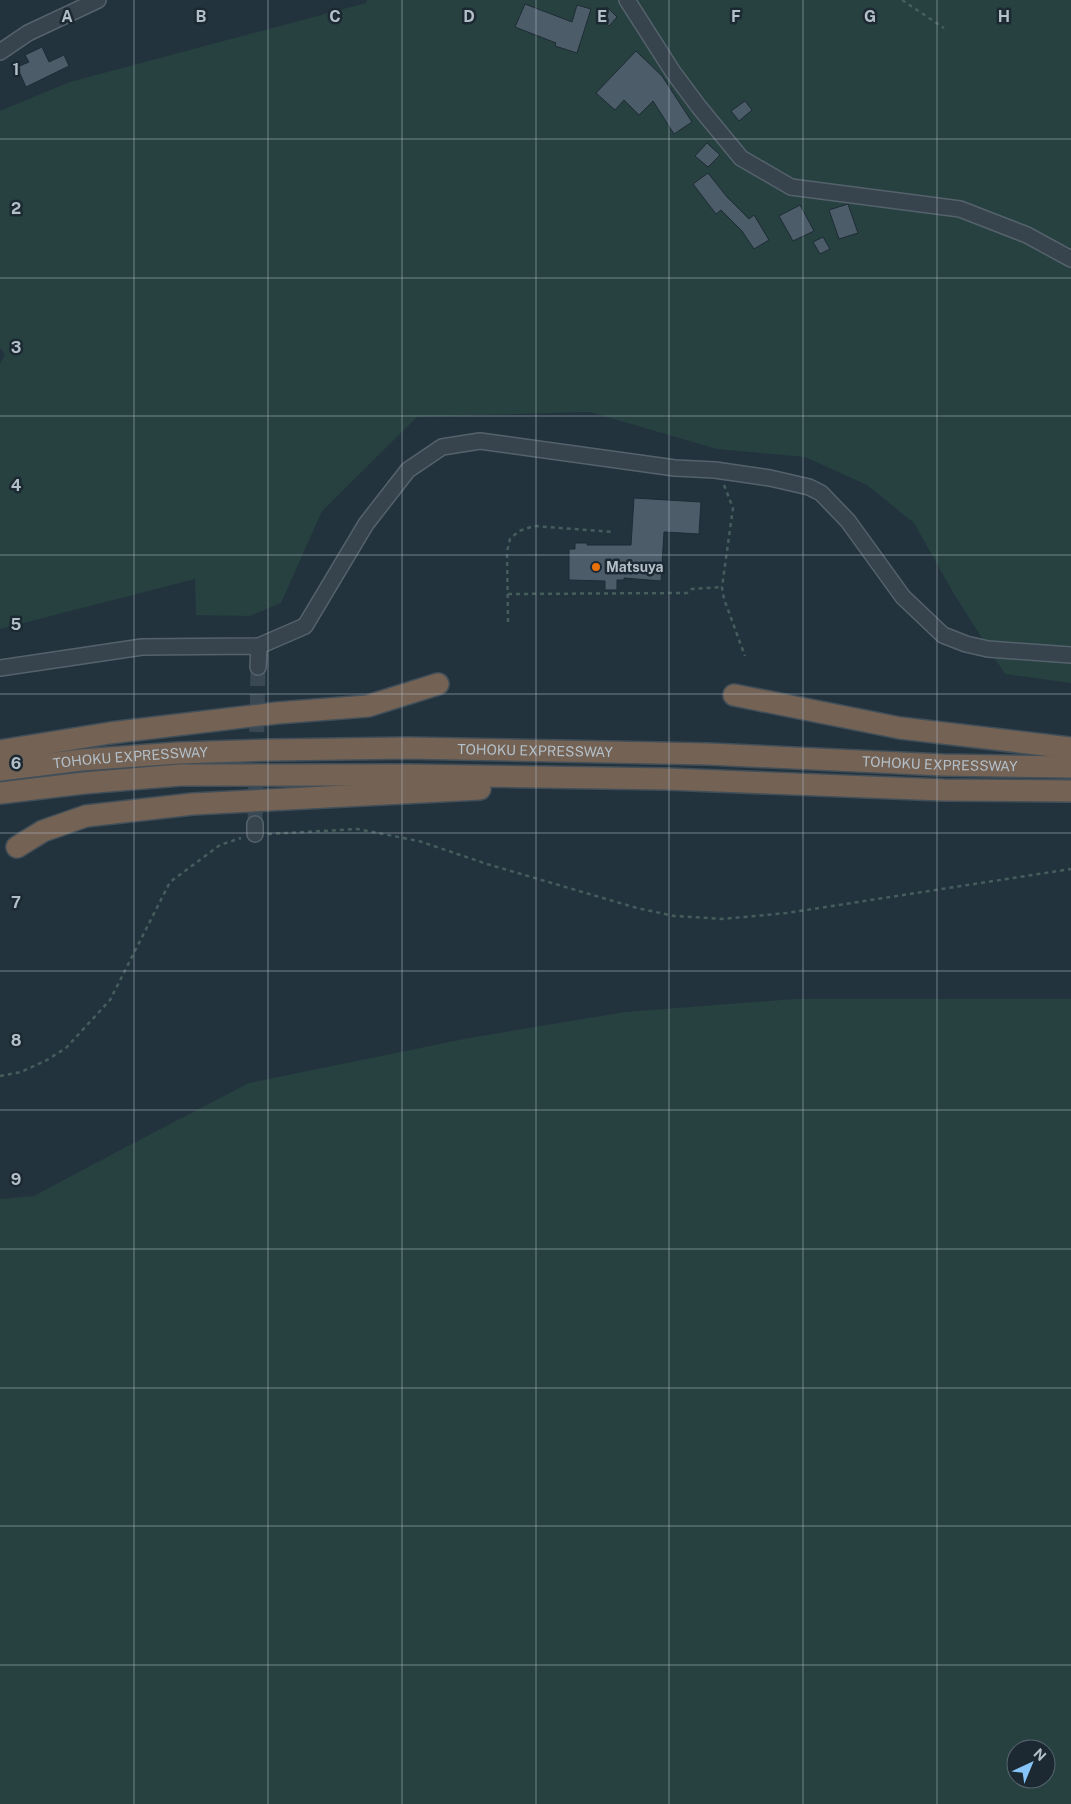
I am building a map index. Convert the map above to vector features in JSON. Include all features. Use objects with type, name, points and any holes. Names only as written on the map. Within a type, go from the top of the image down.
[{"type":"highway","points":[[0,752],[110,733],[277,712],[368,706],[438,684]]},
{"type":"highway","points":[[734,695],[900,728],[1071,748]]},
{"type":"highway","name":"TOHOKU EXPRESSWAY","points":[[0,770],[81,760],[178,753],[408,748],[698,754],[943,765],[1071,767]]},
{"type":"highway","name":"TOHOKU EXPRESSWAY","points":[[0,793],[84,783],[180,775],[409,775],[667,779],[865,788],[1071,791]]},
{"type":"highway","points":[[17,846],[43,831],[86,816],[193,804],[667,779]]},
{"type":"street","points":[[628,0],[673,72],[699,108],[741,158],[791,187],[960,209],[1027,235],[1071,259]]},
{"type":"street","points":[[0,52],[28,33],[92,1]]},
{"type":"street","points":[[0,668],[142,648],[260,646],[305,626],[372,516],[408,470],[442,447],[480,441],[674,468],[717,470],[780,480],[809,487],[821,494],[848,522],[903,597],[943,635],[988,650],[1071,655]]},
{"type":"street","points":[[258,667],[260,646]]},
{"type":"path","points":[[902,0],[944,28]]},
{"type":"path","points":[[717,470],[726,488],[732,508],[722,587],[724,599],[744,656]]},
{"type":"path","points":[[508,622],[507,552],[510,539],[519,531],[534,526],[614,532]]},
{"type":"path","points":[[508,594],[687,593],[692,589],[722,587]]},
{"type":"path","points":[[0,1076],[21,1072],[47,1060],[66,1048],[110,1000],[170,882],[220,845],[255,829],[357,829],[420,841],[487,864],[637,908],[674,916],[722,919],[787,913],[1071,868]]},
{"type":"green space","points":[[367,0],[1071,0],[1071,683],[1005,674],[954,594],[914,523],[867,485],[805,457],[717,449],[590,412],[417,417],[322,511],[281,603],[250,616],[196,615],[195,579],[0,629],[0,364],[5,354],[0,348],[0,111],[70,82],[366,3]]},
{"type":"green space","points":[[795,999],[1071,999],[1071,1804],[0,1804],[0,1199],[34,1196],[249,1083],[469,1038],[625,1012]]},
{"type":"building","points":[[525,4],[572,22],[577,5],[591,9],[577,53],[555,46],[556,43],[515,27]]},
{"type":"building","points":[[607,7],[617,17],[609,26],[599,16]]},
{"type":"building","points":[[42,47],[49,62],[64,55],[69,66],[26,87],[17,67],[29,62],[25,55]]},
{"type":"building","points":[[636,51],[662,76],[692,122],[674,134],[653,101],[639,115],[624,100],[615,110],[596,93]]},
{"type":"building","points":[[745,101],[752,110],[739,121],[731,111]]},
{"type":"building","points":[[707,143],[720,155],[708,167],[695,156]]},
{"type":"building","points":[[708,173],[727,197],[749,219],[754,215],[769,240],[754,249],[742,231],[721,210],[716,214],[693,184]]},
{"type":"building","points":[[848,204],[858,233],[839,239],[829,210]]},
{"type":"building","points":[[800,205],[814,231],[793,241],[779,216]]},
{"type":"building","points":[[823,237],[830,249],[820,254],[813,242]]},
{"type":"building","points":[[634,498],[701,502],[699,534],[664,532],[661,581],[624,578],[624,580],[617,580],[617,590],[605,590],[605,581],[569,580],[569,549],[575,549],[575,543],[587,543],[587,545],[631,545]]},
{"type":"tunnel","points":[[255,824],[258,667]]},
{"type":"place","name":"Matsuya","points":[[596,567]]}]
